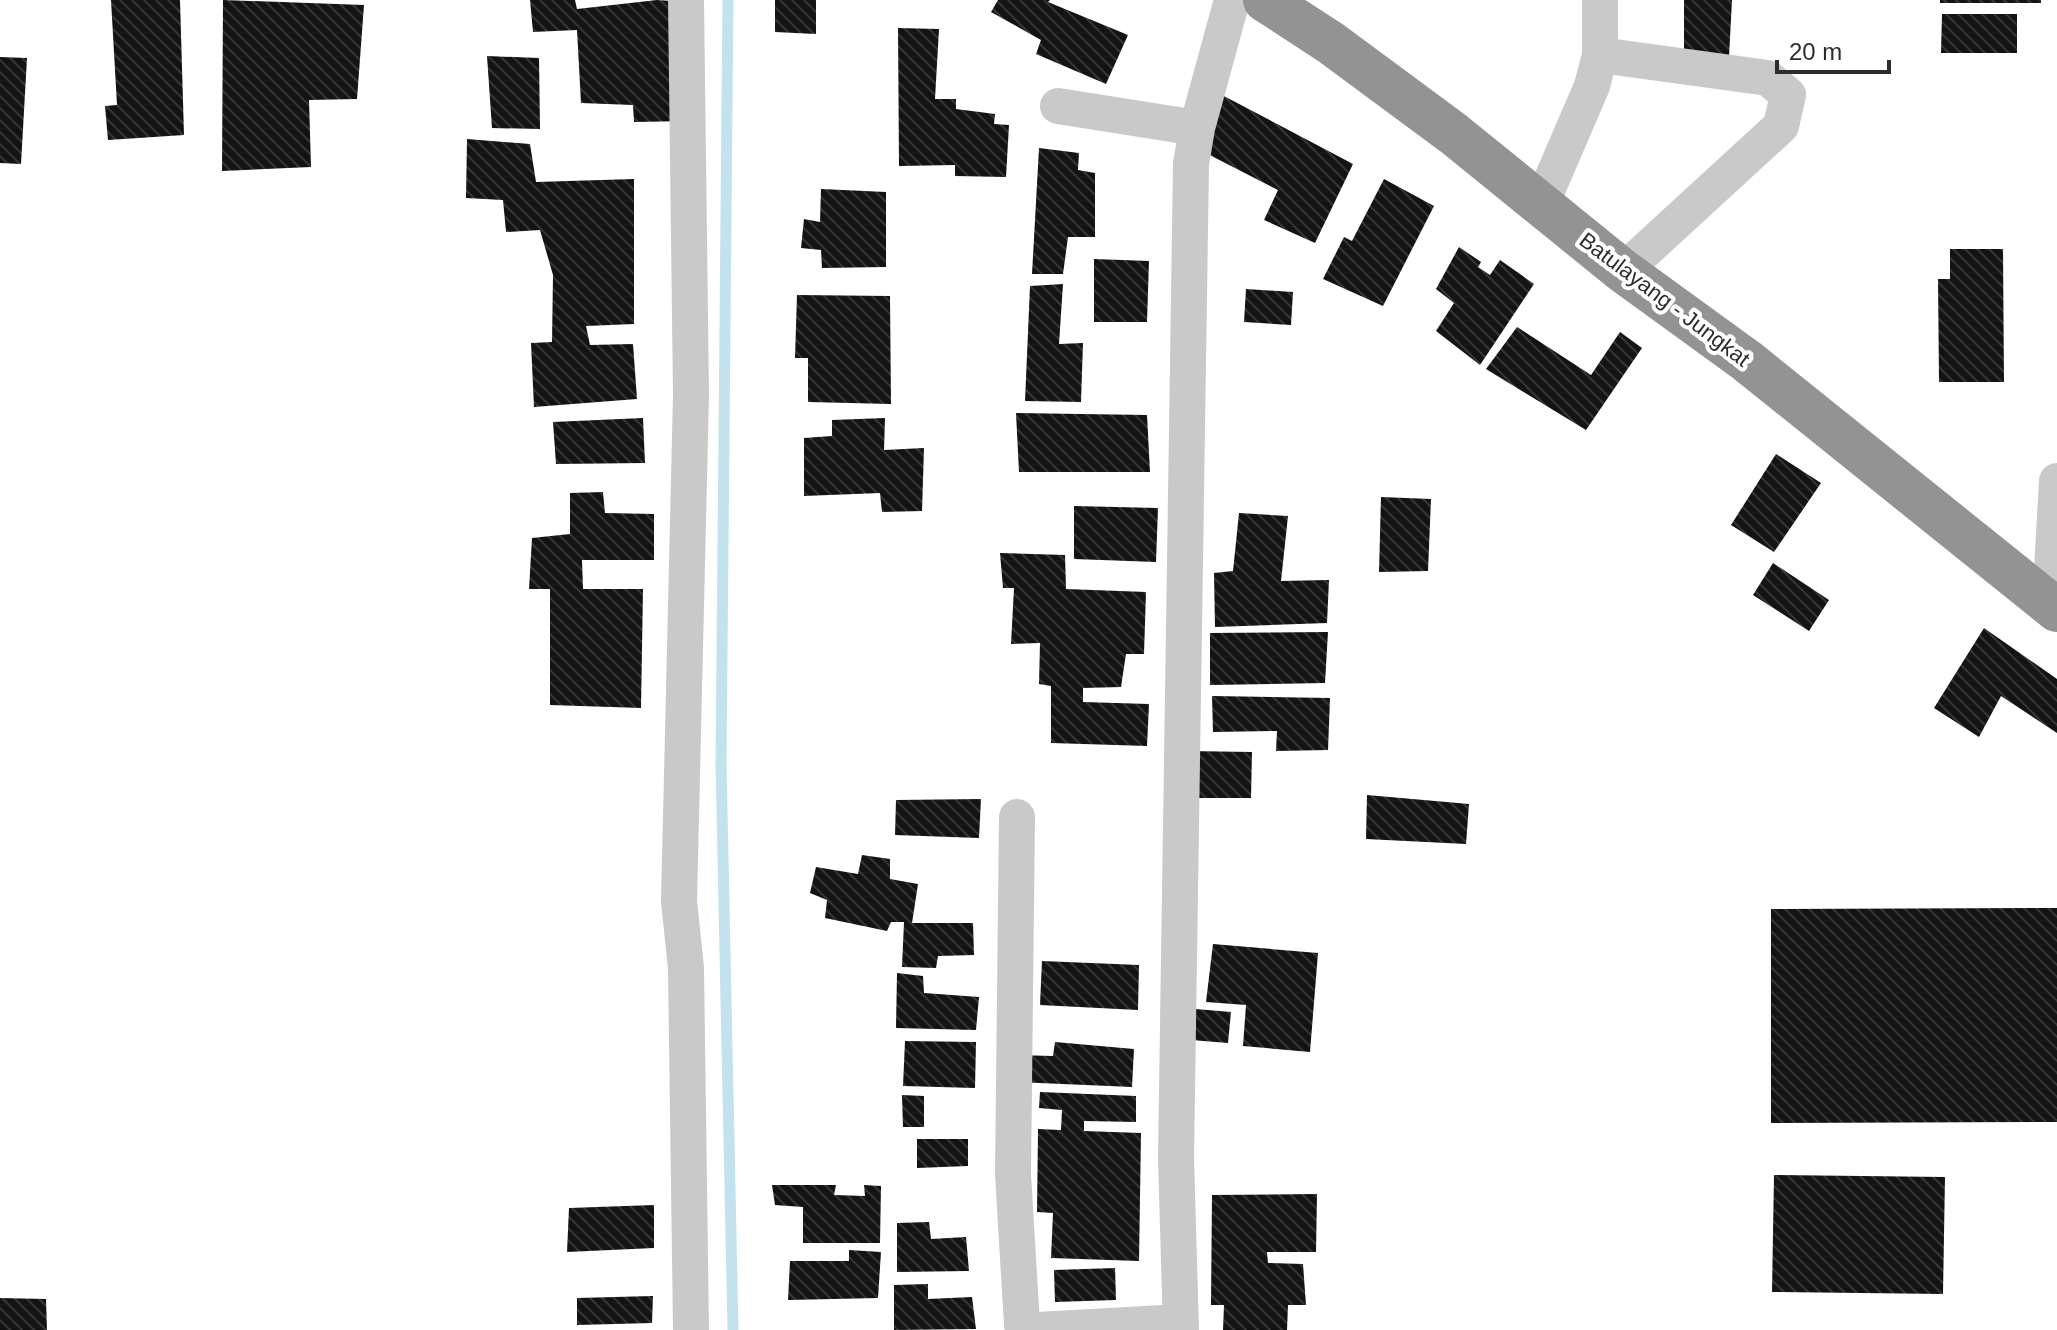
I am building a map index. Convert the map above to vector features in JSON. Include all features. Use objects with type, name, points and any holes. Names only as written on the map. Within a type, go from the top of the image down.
[{"type":"highway","name":"Batulayang - Jungkat","points":[[1265,0],[1331,43],[1542,202],[1623,271],[1747,361],[2054,608]]},
{"type":"street","points":[[686,0],[691,395],[679,901],[686,968],[691,1330]]},
{"type":"street","points":[[1038,1330],[1181,1326],[1176,1158],[1191,164],[1197,128],[1232,0]]},
{"type":"street","points":[[1542,202],[1592,86],[1600,55],[1600,0]]},
{"type":"street","points":[[1600,55],[1768,78],[1788,95],[1781,126],[1623,271]]},
{"type":"street","points":[[1058,106],[1197,128]]},
{"type":"street","points":[[2054,608],[2057,481]]},
{"type":"street","points":[[1017,817],[1013,1174],[1022,1325],[1031,1330]]},
{"type":"building","points":[[111,0],[180,0],[184,135],[108,140],[105,106],[117,105]]},
{"type":"building","points":[[223,0],[364,5],[357,99],[309,100],[311,167],[222,171]]},
{"type":"building","points":[[530,0],[575,0],[577,9],[657,0],[686,2],[688,121],[634,122],[633,105],[581,103],[577,30],[533,32]]},
{"type":"building","points":[[775,0],[816,0],[816,34],[775,32]]},
{"type":"building","points":[[998,0],[1050,0],[1048,2],[1128,35],[1106,84],[1036,54],[1041,40],[991,12]]},
{"type":"building","points":[[1684,0],[1732,0],[1729,57],[1684,57]]},
{"type":"building","points":[[1940,0],[2041,0],[2041,3],[1940,3]]},
{"type":"building","points":[[1942,14],[2017,14],[2017,53],[1941,53]]},
{"type":"building","points":[[898,28],[939,29],[935,99],[956,99],[956,109],[995,114],[994,124],[1009,125],[1006,177],[955,176],[955,165],[899,166]]},
{"type":"building","points":[[487,56],[539,58],[540,129],[492,128]]},
{"type":"building","points":[[0,57],[27,58],[21,164],[0,163]]},
{"type":"building","points":[[1220,94],[1353,164],[1315,243],[1264,220],[1278,190],[1194,147]]},
{"type":"building","points":[[467,139],[530,144],[536,182],[634,179],[634,324],[586,326],[590,345],[633,344],[637,399],[534,407],[531,343],[552,342],[553,275],[540,230],[506,232],[503,200],[466,198]]},
{"type":"building","points":[[1039,148],[1079,153],[1078,170],[1095,173],[1095,237],[1068,237],[1063,274],[1032,274]]},
{"type":"building","points":[[1384,179],[1434,206],[1383,306],[1323,279],[1344,237],[1352,241]]},
{"type":"building","points":[[821,189],[886,192],[886,267],[822,268],[821,250],[801,248],[804,219],[820,222]]},
{"type":"building","points":[[1459,247],[1481,262],[1478,267],[1490,275],[1500,260],[1534,284],[1480,365],[1436,331],[1454,303],[1436,289]]},
{"type":"building","points":[[1950,249],[2003,249],[2004,382],[1939,382],[1938,279],[1950,279]]},
{"type":"building","points":[[1094,259],[1149,261],[1147,322],[1094,322]]},
{"type":"building","points":[[1063,284],[1059,344],[1083,343],[1081,402],[1025,401],[1030,286]]},
{"type":"building","points":[[1246,289],[1293,292],[1291,325],[1244,322]]},
{"type":"building","points":[[797,295],[890,296],[891,404],[808,402],[808,358],[795,358]]},
{"type":"building","points":[[1517,327],[1591,375],[1620,332],[1642,348],[1586,430],[1486,369]]},
{"type":"building","points":[[1016,413],[1147,415],[1150,472],[1019,472]]},
{"type":"building","points":[[643,418],[645,463],[556,464],[553,422]]},
{"type":"building","points":[[885,418],[884,450],[924,448],[922,511],[882,512],[880,493],[804,496],[804,438],[832,436],[832,420]]},
{"type":"building","points":[[1776,454],[1821,483],[1774,552],[1731,525]]},
{"type":"building","points":[[603,492],[605,513],[654,514],[654,560],[582,560],[583,589],[643,589],[641,708],[550,705],[550,589],[529,589],[532,538],[570,534],[570,493]]},
{"type":"building","points":[[1381,497],[1431,499],[1428,571],[1379,572]]},
{"type":"building","points":[[1074,506],[1158,508],[1156,562],[1074,559]]},
{"type":"building","points":[[1239,513],[1288,516],[1281,581],[1329,580],[1327,623],[1215,627],[1214,573],[1233,571]]},
{"type":"building","points":[[1000,553],[1065,555],[1066,589],[1146,592],[1144,654],[1126,654],[1121,687],[1083,688],[1083,702],[1149,704],[1147,746],[1051,743],[1051,686],[1039,684],[1040,643],[1011,644],[1014,588],[1003,588]]},
{"type":"building","points":[[1773,563],[1829,600],[1809,631],[1753,595]]},
{"type":"building","points":[[1984,628],[2057,679],[2057,733],[2001,696],[1979,737],[1934,708]]},
{"type":"building","points":[[1328,632],[1325,683],[1210,685],[1210,633]]},
{"type":"building","points":[[1212,696],[1330,698],[1328,750],[1276,751],[1277,731],[1213,732]]},
{"type":"building","points":[[1189,751],[1252,752],[1251,798],[1187,798]]},
{"type":"building","points":[[1367,795],[1469,804],[1466,844],[1366,839]]},
{"type":"building","points":[[981,799],[979,838],[895,835],[896,800]]},
{"type":"building","points":[[862,855],[890,859],[890,879],[918,884],[912,923],[973,923],[974,955],[938,956],[936,968],[902,967],[904,922],[891,922],[887,931],[825,918],[827,900],[810,893],[816,867],[858,874]]},
{"type":"building","points":[[2057,908],[2057,1122],[1771,1123],[1771,909]]},
{"type":"building","points":[[1213,944],[1318,953],[1310,1052],[1243,1046],[1246,1005],[1206,1002]]},
{"type":"building","points":[[1042,961],[1139,965],[1138,1010],[1040,1005]]},
{"type":"building","points":[[897,973],[923,976],[924,993],[979,997],[976,1030],[896,1028]]},
{"type":"building","points":[[1184,1008],[1231,1012],[1228,1043],[1179,1039]]},
{"type":"building","points":[[905,1041],[976,1042],[975,1088],[903,1086]]},
{"type":"building","points":[[1055,1042],[1134,1049],[1132,1087],[1016,1082],[1016,1055],[1053,1056]]},
{"type":"building","points":[[1040,1092],[1136,1096],[1136,1122],[1084,1121],[1084,1131],[1141,1133],[1139,1261],[1051,1258],[1053,1213],[1037,1212],[1038,1129],[1061,1130],[1062,1110],[1039,1108]]},
{"type":"building","points":[[902,1095],[924,1096],[924,1127],[903,1127]]},
{"type":"building","points":[[917,1139],[968,1139],[968,1166],[917,1168]]},
{"type":"building","points":[[1774,1175],[1945,1177],[1943,1294],[1772,1292]]},
{"type":"building","points":[[772,1185],[836,1185],[834,1195],[865,1196],[864,1185],[881,1186],[880,1243],[803,1243],[803,1207],[775,1205]]},
{"type":"building","points":[[1317,1194],[1316,1252],[1267,1252],[1268,1263],[1303,1264],[1306,1305],[1288,1305],[1287,1330],[1223,1330],[1224,1305],[1211,1305],[1212,1195]]},
{"type":"building","points":[[654,1205],[654,1248],[567,1252],[569,1208]]},
{"type":"building","points":[[929,1222],[931,1239],[966,1237],[969,1271],[897,1272],[897,1223]]},
{"type":"building","points":[[849,1250],[881,1252],[878,1298],[788,1300],[790,1261],[849,1261]]},
{"type":"building","points":[[1115,1268],[1116,1300],[1055,1302],[1054,1270]]},
{"type":"building","points":[[928,1284],[928,1299],[972,1297],[976,1329],[894,1330],[894,1285]]},
{"type":"building","points":[[653,1296],[652,1323],[577,1325],[577,1298]]},
{"type":"building","points":[[0,1298],[46,1299],[47,1330],[0,1330]]},
{"type":"waterway","points":[[728,0],[721,763],[733,1330]]}]
